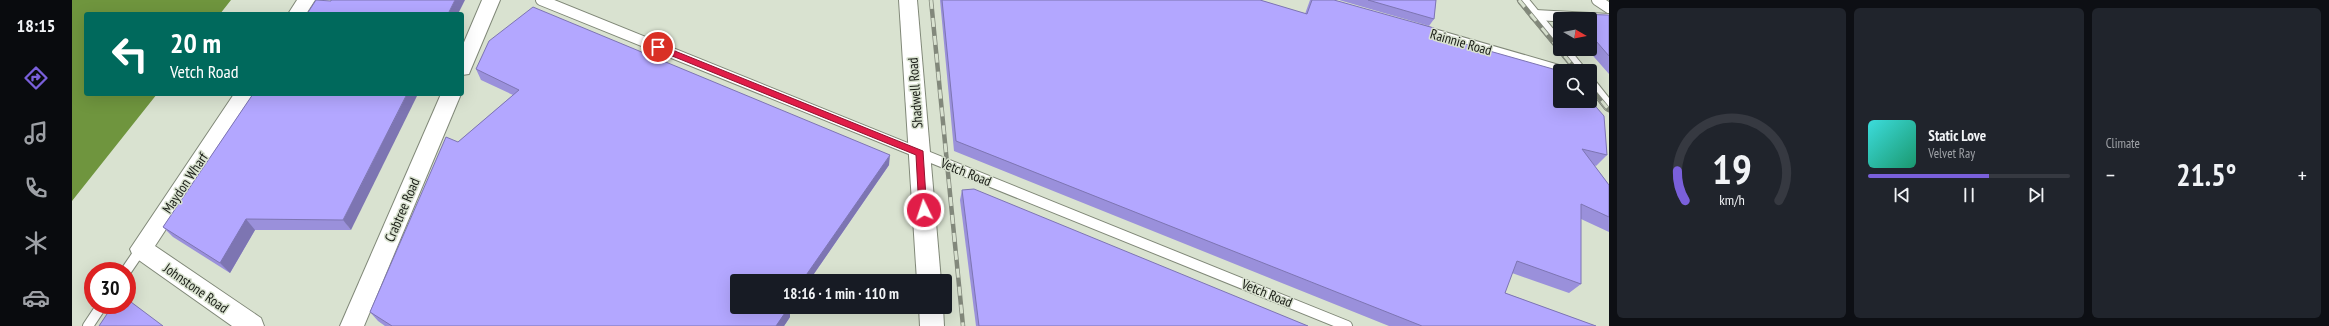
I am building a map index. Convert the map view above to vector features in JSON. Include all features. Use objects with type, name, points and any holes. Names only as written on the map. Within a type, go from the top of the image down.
[{"type":"street","points":[[298,12],[306,0]]},
{"type":"street","points":[[464,63],[491,0]]},
{"type":"street","name":"Shadwell Road","points":[[908,0],[929,274]]},
{"type":"street","name":"Maydon Wharf","points":[[141,249],[243,96]]},
{"type":"street","name":"Crabtree Road","points":[[352,326],[450,96]]},
{"type":"street","name":"Johnstone Road","points":[[141,249],[252,326]]},
{"type":"street","points":[[931,314],[932,326]]},
{"type":"lane","name":"Vetch Road","points":[[541,0],[1347,326]]},
{"type":"lane","points":[[1522,0],[1553,37]]},
{"type":"lane","points":[[1597,0],[1609,8]]},
{"type":"lane","points":[[1535,15],[1609,19]]},
{"type":"lane","name":"Rainnie Road","points":[[1412,28],[1553,68]]},
{"type":"lane","points":[[1569,56],[1575,64]]},
{"type":"lane","points":[[1597,91],[1609,106]]},
{"type":"lane","name":"Maydon Wharf","points":[[132,262],[141,249]]},
{"type":"lane","points":[[88,326],[96,314]]},
{"type":"shaded area","points":[[72,0],[231,0],[222,12],[84,12],[84,96],[155,96],[72,201]]},
{"type":"building","points":[[316,0],[455,0],[449,12],[308,12]]},
{"type":"building","points":[[942,0],[1260,0],[1307,14],[1312,0],[1334,0],[1434,28],[1433,35],[1553,69],[1553,108],[1597,108],[1604,116],[1607,155],[1582,149],[1609,185],[1609,217],[1581,204],[1581,284],[1517,261],[1505,293],[1596,326],[1422,326],[956,141]]},
{"type":"building","points":[[1368,0],[1436,0],[1434,19]]},
{"type":"building","points":[[533,7],[890,155],[807,274],[730,274],[730,314],[784,314],[776,326],[392,326],[370,312],[446,137],[458,142],[519,90],[476,69],[489,41]]},
{"type":"building","points":[[1597,15],[1609,15],[1609,56],[1597,42]]},
{"type":"building","points":[[252,96],[406,96],[343,220],[246,219],[220,263],[163,227]]},
{"type":"building","points":[[974,189],[1308,326],[979,326],[962,190]]},
{"type":"building","points":[[136,306],[163,326],[99,326],[107,314],[136,314]]},
{"type":"railway","points":[[931,0],[963,326]]},
{"type":"railway","points":[[1519,0],[1571,64]]},
{"type":"railway","points":[[1597,95],[1609,110]]},
{"type":"route","points":[[658,47],[920,153],[924,210]]}]
